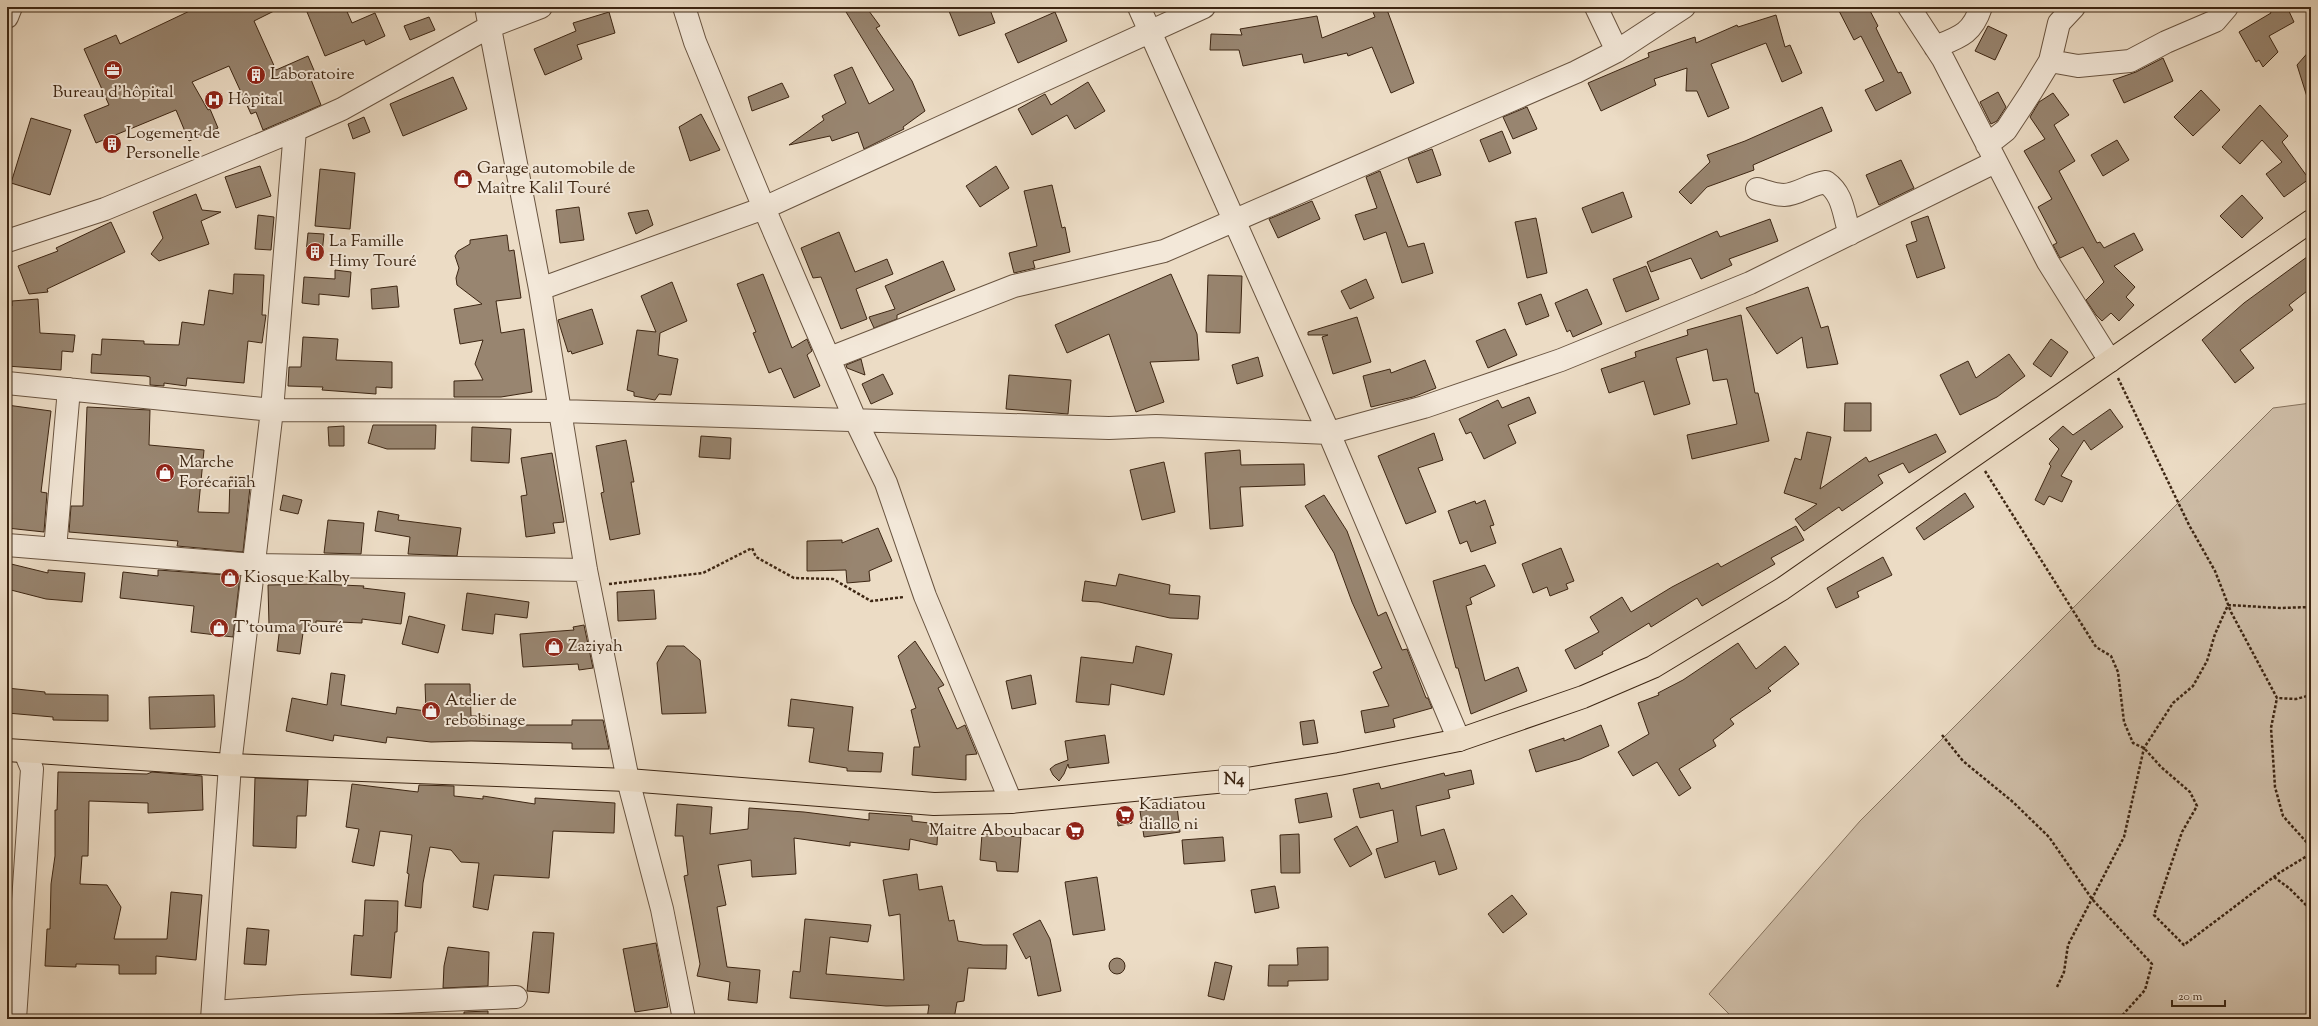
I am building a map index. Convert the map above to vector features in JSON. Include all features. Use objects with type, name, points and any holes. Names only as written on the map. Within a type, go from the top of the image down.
[{"type":"highway","name":"N4","points":[[16,751],[230,765],[628,780],[934,804],[1011,802],[1247,779],[1340,764],[1459,740],[1583,697],[1653,666],[1782,588],[2311,221]]},
{"type":"street","points":[[7,17],[11,7]]},
{"type":"street","points":[[7,241],[105,209],[295,130],[342,109],[488,17],[541,7]]},
{"type":"street","points":[[684,7],[695,42],[764,208],[830,358],[855,419],[886,483],[925,596],[1011,802]]},
{"type":"street","points":[[1139,7],[1235,219],[1329,433],[1459,740]]},
{"type":"street","points":[[540,289],[764,208],[1204,7]]},
{"type":"street","points":[[1596,7],[1617,51]]},
{"type":"street","points":[[830,358],[1014,286],[1164,251],[1576,72],[1617,51],[1684,7]]},
{"type":"street","points":[[1909,7],[1935,47],[2048,262],[2110,361]]},
{"type":"street","points":[[1935,47],[1959,37],[1976,24],[1981,7]]},
{"type":"street","points":[[7,383],[272,410],[560,411],[1329,433],[1424,407],[1561,360],[1750,283],[1850,234],[1991,154],[2050,61],[2059,23],[2074,7]]},
{"type":"street","points":[[2050,61],[2078,66],[2130,61],[2166,42],[2215,21],[2227,7]]},
{"type":"street","points":[[488,17],[540,289],[589,579],[628,780],[662,909],[684,1019]]},
{"type":"street","points":[[295,130],[272,410],[230,765],[213,1015],[303,1006],[516,997]]},
{"type":"street","points":[[1756,189],[1784,195],[1794,193],[1810,185],[1826,182],[1836,189],[1840,196],[1850,234]]},
{"type":"street","points":[[56,549],[69,389]]},
{"type":"street","points":[[7,545],[254,565],[589,579]]},
{"type":"street","points":[[15,1019],[32,769],[16,751]]},
{"type":"path","points":[[1975,455],[2096,647],[2111,656],[2118,672],[2124,722],[2133,743],[2144,748],[2161,768],[2190,792],[2197,806],[2180,839],[2154,915],[2184,945],[2274,877],[2307,856],[2310,845],[2283,816],[2275,787],[2271,728],[2277,698],[2228,605],[2215,571],[2189,525],[2110,361]]},
{"type":"path","points":[[589,579],[703,573],[752,548],[756,557],[794,578],[833,579],[871,601],[925,596]]},
{"type":"path","points":[[2228,605],[2280,608],[2311,607]]},
{"type":"path","points":[[2057,987],[2064,972],[2068,945],[2124,837],[2144,748],[2173,702],[2193,686],[2207,661],[2215,634],[2228,605]]},
{"type":"path","points":[[2277,698],[2296,699],[2311,695]]},
{"type":"path","points":[[1942,735],[1963,761],[2013,802],[2049,837],[2092,899],[2152,964],[2145,990],[2119,1019]]},
{"type":"path","points":[[2274,877],[2289,888],[2311,910]]},
{"type":"shaded area","points":[[2311,403],[2311,1019],[1734,1019],[1709,994],[1860,821],[2273,408]]},
{"type":"building","points":[[198,7],[282,7],[254,21],[276,70],[308,56],[316,75],[310,77],[321,105],[263,130],[256,112],[251,114],[229,66],[192,82],[208,110],[210,109],[218,128],[189,141],[176,110],[96,143],[84,115],[109,105],[84,49],[116,35],[120,44]]},
{"type":"building","points":[[305,7],[345,7],[352,23],[375,13],[385,36],[366,45],[364,40],[325,56]]},
{"type":"building","points":[[843,7],[866,7],[880,26],[876,28],[912,81],[925,111],[903,127],[904,129],[864,149],[858,132],[832,141],[830,136],[789,145],[824,120],[822,116],[846,103],[834,75],[852,67],[869,104],[894,90]]},
{"type":"building","points":[[959,7],[989,7],[995,23],[959,36],[949,11]]},
{"type":"building","points":[[1371,7],[1386,7],[1414,83],[1391,93],[1372,47],[1348,56],[1347,53],[1304,63],[1302,54],[1243,66],[1239,50],[1210,50],[1211,34],[1242,35],[1240,29],[1317,16],[1322,38],[1375,17]]},
{"type":"building","points":[[1837,7],[1868,7],[1878,26],[1876,28],[1898,73],[1901,72],[1911,93],[1876,111],[1865,90],[1884,81],[1861,36],[1854,40]]},
{"type":"building","points":[[2268,7],[2287,7],[2294,22],[2269,36],[2278,52],[2263,67],[2259,60],[2256,62],[2239,32],[2271,13]]},
{"type":"building","points":[[609,12],[615,33],[577,45],[582,59],[545,75],[534,49],[576,31],[573,23]]},
{"type":"building","points":[[1055,12],[1067,41],[1018,63],[1005,34]]},
{"type":"building","points":[[1776,15],[1785,47],[1790,45],[1802,73],[1782,82],[1766,43],[1711,64],[1729,108],[1708,117],[1697,91],[1686,91],[1687,68],[1654,79],[1656,85],[1601,111],[1588,83],[1649,57],[1648,53],[1695,37],[1696,43],[1737,25],[1738,27]]},
{"type":"building","points":[[429,17],[435,30],[410,40],[404,26]]},
{"type":"building","points":[[1988,26],[2007,35],[1995,60],[1975,51]]},
{"type":"building","points":[[2311,49],[2311,99],[2308,100],[2297,65]]},
{"type":"building","points":[[2163,58],[2173,81],[2124,103],[2113,80],[2136,72]]},
{"type":"building","points":[[453,77],[467,109],[403,136],[390,104]]},
{"type":"building","points":[[1088,82],[1105,111],[1075,129],[1067,115],[1032,135],[1018,109],[1045,94],[1051,105]]},
{"type":"building","points":[[782,83],[789,97],[752,111],[748,97]]},
{"type":"building","points":[[2201,90],[2220,110],[2193,136],[2174,117]]},
{"type":"building","points":[[1998,92],[2006,107],[1997,121],[1991,124],[1980,102]]},
{"type":"building","points":[[2053,93],[2069,115],[2054,125],[2075,161],[2059,171],[2097,243],[2100,242],[2104,248],[2134,233],[2143,250],[2114,266],[2135,287],[2126,297],[2134,305],[2119,321],[2111,313],[2102,321],[2096,315],[2086,300],[2104,282],[2083,247],[2060,258],[2053,245],[2057,243],[2038,207],[2052,199],[2024,151],[2045,139],[2030,117],[2039,102]]},
{"type":"building","points":[[2260,105],[2288,136],[2282,142],[2309,179],[2284,197],[2266,174],[2282,162],[2262,140],[2240,164],[2222,147]]},
{"type":"building","points":[[1527,107],[1537,129],[1513,139],[1503,117]]},
{"type":"building","points":[[1822,107],[1832,131],[1753,165],[1754,170],[1707,187],[1691,204],[1679,192],[1710,162],[1707,155],[1745,141]]},
{"type":"building","points":[[701,114],[720,150],[690,161],[679,127]]},
{"type":"building","points":[[364,117],[370,132],[353,139],[348,124]]},
{"type":"building","points":[[31,118],[71,130],[50,195],[11,183]]},
{"type":"building","points":[[1502,131],[1511,153],[1489,162],[1480,140]]},
{"type":"building","points":[[2117,140],[2129,160],[2103,176],[2091,155]]},
{"type":"building","points":[[1432,149],[1441,175],[1417,183],[1408,158]]},
{"type":"building","points":[[1901,160],[1914,188],[1879,205],[1866,175]]},
{"type":"building","points":[[260,166],[271,196],[236,208],[225,177]]},
{"type":"building","points":[[996,166],[1009,188],[980,207],[966,186]]},
{"type":"building","points":[[320,169],[355,173],[350,229],[315,226]]},
{"type":"building","points":[[1380,171],[1408,247],[1424,243],[1433,273],[1402,283],[1386,232],[1364,240],[1355,215],[1377,208],[1366,177]]},
{"type":"building","points":[[1052,185],[1062,228],[1065,227],[1070,252],[1033,261],[1035,268],[1014,273],[1009,253],[1037,246],[1024,191]]},
{"type":"building","points":[[1623,192],[1632,217],[1592,233],[1582,208]]},
{"type":"building","points":[[196,194],[202,210],[221,212],[201,221],[209,244],[159,261],[151,254],[163,238],[153,212]]},
{"type":"building","points":[[2242,195],[2263,218],[2242,238],[2220,216]]},
{"type":"building","points":[[1312,201],[1320,219],[1278,238],[1269,219]]},
{"type":"building","points":[[579,207],[584,240],[560,243],[556,210]]},
{"type":"building","points":[[648,210],[653,225],[636,234],[628,213]]},
{"type":"building","points":[[258,215],[274,217],[271,250],[255,249]]},
{"type":"building","points":[[1928,216],[1945,268],[1917,278],[1906,245],[1917,241],[1911,222]]},
{"type":"building","points":[[1536,218],[1547,273],[1527,278],[1515,222]]},
{"type":"building","points":[[1770,219],[1778,241],[1729,259],[1732,265],[1701,279],[1691,258],[1651,272],[1647,262],[1717,231],[1720,237]]},
{"type":"building","points":[[111,222],[125,252],[47,289],[48,292],[29,294],[18,266],[58,251],[56,248]]},
{"type":"building","points":[[839,232],[855,272],[887,259],[893,274],[856,289],[867,319],[841,329],[821,277],[813,278],[801,248]]},
{"type":"building","points":[[308,233],[324,234],[322,254],[306,253]]},
{"type":"building","points":[[507,235],[509,251],[514,250],[521,298],[496,301],[501,333],[524,329],[532,392],[501,397],[454,397],[454,381],[483,380],[475,364],[483,340],[460,344],[454,309],[482,304],[457,285],[456,278],[459,268],[455,256],[458,251],[470,244],[470,240]]},
{"type":"building","points":[[2311,254],[2311,288],[2289,305],[2293,310],[2240,350],[2254,368],[2235,383],[2202,340],[2244,303]]},
{"type":"building","points":[[943,261],[955,290],[897,315],[897,319],[874,328],[869,317],[895,309],[885,286]]},
{"type":"building","points":[[1646,266],[1659,299],[1626,312],[1613,279]]},
{"type":"building","points":[[335,270],[351,272],[349,297],[319,294],[319,305],[302,303],[304,277],[335,279]]},
{"type":"building","points":[[234,274],[264,275],[262,315],[266,315],[262,343],[248,341],[244,383],[187,378],[186,386],[164,383],[164,386],[150,385],[150,377],[146,376],[91,373],[92,354],[101,355],[102,339],[144,341],[144,344],[179,345],[182,322],[204,325],[209,290],[233,294]]},
{"type":"building","points":[[763,274],[792,348],[807,339],[812,351],[807,355],[820,386],[794,398],[781,368],[769,373],[753,333],[756,332],[737,284]]},
{"type":"building","points":[[1171,274],[1197,334],[1199,360],[1150,362],[1164,402],[1136,412],[1109,334],[1067,353],[1055,325]]},
{"type":"building","points":[[1208,275],[1242,276],[1240,333],[1206,332]]},
{"type":"building","points":[[1366,279],[1374,298],[1350,309],[1341,291]]},
{"type":"building","points":[[672,282],[687,321],[660,333],[658,355],[678,359],[671,395],[659,394],[655,400],[634,396],[634,392],[627,390],[637,330],[656,332],[641,296]]},
{"type":"building","points":[[397,286],[399,307],[372,309],[371,289]]},
{"type":"building","points":[[1808,287],[1821,328],[1828,326],[1838,364],[1807,368],[1802,337],[1777,354],[1746,308]]},
{"type":"building","points":[[1587,289],[1602,324],[1573,337],[1570,330],[1567,332],[1555,303]]},
{"type":"building","points":[[1541,294],[1549,316],[1526,325],[1518,303]]},
{"type":"building","points":[[38,299],[40,333],[75,335],[73,352],[62,351],[61,370],[7,366],[7,305],[12,306],[12,301]]},
{"type":"building","points":[[592,309],[603,344],[572,354],[571,351],[568,352],[558,320]]},
{"type":"building","points":[[1741,315],[1755,393],[1758,393],[1769,441],[1692,459],[1687,435],[1737,424],[1727,379],[1713,381],[1707,349],[1676,358],[1690,404],[1654,415],[1644,381],[1609,393],[1601,369],[1636,357],[1635,352],[1688,335],[1687,330]]},
{"type":"building","points":[[1357,317],[1371,362],[1333,374],[1322,337],[1328,335],[1308,335],[1308,332]]},
{"type":"building","points":[[1505,329],[1517,355],[1488,368],[1476,341]]},
{"type":"building","points":[[303,337],[338,339],[336,360],[392,362],[392,388],[376,387],[376,394],[322,390],[323,387],[288,386],[289,367],[301,367]]},
{"type":"building","points":[[2051,339],[2068,352],[2051,377],[2033,364]]},
{"type":"building","points":[[2009,354],[2025,376],[1997,397],[1960,415],[1940,375],[1968,361],[1976,378]]},
{"type":"building","points":[[1258,357],[1263,376],[1237,384],[1232,365]]},
{"type":"building","points":[[861,359],[865,375],[847,368],[846,365]]},
{"type":"building","points":[[1425,360],[1436,388],[1413,397],[1371,407],[1363,376],[1390,369],[1391,373]]},
{"type":"building","points":[[883,374],[893,394],[871,404],[862,384]]},
{"type":"building","points":[[1009,375],[1071,380],[1068,414],[1006,409]]},
{"type":"building","points":[[1529,397],[1536,413],[1508,425],[1516,443],[1484,459],[1471,432],[1466,434],[1459,419],[1498,400],[1502,408]]},
{"type":"building","points":[[1845,403],[1871,403],[1871,431],[1844,431]]},
{"type":"building","points":[[7,405],[51,411],[41,492],[47,493],[44,532],[7,528]]},
{"type":"building","points":[[87,407],[150,410],[149,445],[204,450],[198,512],[229,513],[230,477],[251,478],[243,552],[177,546],[178,541],[69,532],[71,506],[83,506]]},
{"type":"building","points":[[2110,409],[2123,427],[2091,450],[2084,440],[2061,476],[2072,481],[2062,502],[2049,496],[2044,505],[2035,500],[2051,466],[2049,464],[2059,449],[2049,439],[2063,426],[2073,435]]},
{"type":"building","points":[[373,425],[436,425],[435,449],[387,449],[368,443]]},
{"type":"building","points":[[344,426],[344,446],[329,446],[328,427]]},
{"type":"building","points":[[472,427],[511,429],[509,463],[471,461]]},
{"type":"building","points":[[1807,432],[1831,437],[1820,489],[1866,457],[1869,462],[1936,434],[1946,452],[1909,473],[1903,463],[1878,475],[1883,483],[1842,511],[1839,507],[1804,531],[1795,519],[1817,504],[1784,493],[1795,458],[1801,460]]},
{"type":"building","points":[[1434,433],[1443,460],[1418,468],[1436,512],[1406,524],[1378,456]]},
{"type":"building","points":[[701,436],[731,438],[730,459],[699,457]]},
{"type":"building","points":[[626,440],[634,482],[631,482],[640,534],[610,540],[601,493],[604,492],[596,446]]},
{"type":"building","points":[[1240,450],[1241,465],[1304,464],[1305,485],[1240,487],[1243,526],[1210,529],[1205,453]]},
{"type":"building","points":[[552,453],[564,522],[553,523],[555,533],[526,537],[521,496],[527,495],[521,458]]},
{"type":"building","points":[[1164,462],[1175,512],[1142,520],[1130,470]]},
{"type":"building","points":[[1965,493],[1974,507],[1924,540],[1916,528]]},
{"type":"building","points":[[283,495],[302,500],[298,514],[280,510]]},
{"type":"building","points":[[1324,495],[1347,531],[1378,616],[1386,612],[1402,650],[1407,649],[1426,698],[1428,698],[1432,708],[1393,719],[1395,727],[1365,733],[1361,711],[1389,706],[1373,672],[1382,668],[1352,602],[1334,553],[1305,506]]},
{"type":"building","points":[[1485,500],[1494,525],[1490,526],[1496,543],[1471,552],[1467,541],[1460,544],[1448,511],[1475,501],[1476,504]]},
{"type":"building","points":[[378,511],[399,515],[398,520],[461,528],[457,556],[408,554],[410,537],[375,531]]},
{"type":"building","points":[[328,520],[364,523],[361,554],[324,553]]},
{"type":"building","points":[[1796,526],[1804,540],[1771,558],[1775,564],[1702,606],[1697,598],[1651,627],[1649,623],[1602,652],[1603,654],[1575,669],[1565,650],[1599,632],[1590,617],[1622,597],[1631,612],[1672,587],[1718,563],[1721,567]]},
{"type":"building","points":[[878,528],[892,561],[869,571],[870,581],[847,583],[846,570],[807,571],[807,541],[842,540],[842,543]]},
{"type":"building","points":[[1561,548],[1574,581],[1566,584],[1568,589],[1550,596],[1547,587],[1533,593],[1522,564]]},
{"type":"building","points":[[1883,557],[1892,575],[1857,592],[1859,597],[1836,608],[1827,588]]},
{"type":"building","points":[[7,563],[48,573],[48,570],[85,573],[82,602],[46,599],[7,589]]},
{"type":"building","points":[[1485,565],[1495,586],[1470,598],[1472,604],[1466,606],[1485,681],[1518,667],[1527,691],[1471,714],[1458,668],[1456,668],[1433,581]]},
{"type":"building","points":[[158,570],[240,576],[233,637],[191,632],[194,606],[120,598],[123,572],[158,576]]},
{"type":"building","points":[[1119,574],[1170,585],[1169,594],[1200,596],[1198,619],[1170,618],[1099,602],[1082,601],[1085,581],[1116,586]]},
{"type":"building","points":[[319,584],[364,586],[363,588],[405,593],[401,624],[362,619],[362,623],[316,621],[316,625],[304,626],[300,654],[277,651],[280,626],[269,626],[268,585]]},
{"type":"building","points":[[654,590],[656,619],[618,621],[617,592]]},
{"type":"building","points":[[467,593],[529,602],[527,618],[495,614],[493,634],[462,630]]},
{"type":"building","points":[[409,616],[445,625],[438,653],[402,644]]},
{"type":"building","points":[[584,625],[593,668],[579,670],[578,664],[523,667],[520,634],[574,630],[573,627]]},
{"type":"building","points":[[915,641],[944,685],[938,688],[957,729],[965,725],[977,754],[966,755],[966,780],[912,775],[914,747],[920,747],[911,710],[916,708],[898,656]]},
{"type":"building","points":[[1738,643],[1756,669],[1785,646],[1799,664],[1768,688],[1771,691],[1730,719],[1734,724],[1713,740],[1716,746],[1679,769],[1691,788],[1679,796],[1657,762],[1633,776],[1618,752],[1649,734],[1638,703],[1659,695],[1658,693],[1683,680]]},
{"type":"building","points":[[667,646],[684,646],[700,660],[706,713],[662,714],[657,663]]},
{"type":"building","points":[[1136,646],[1172,654],[1164,695],[1111,684],[1109,705],[1076,702],[1081,657],[1133,663]]},
{"type":"building","points":[[331,673],[345,675],[341,705],[396,714],[397,707],[426,711],[425,684],[470,684],[471,716],[485,716],[485,723],[572,725],[572,720],[603,720],[609,749],[572,749],[572,743],[471,741],[431,742],[387,737],[386,743],[334,735],[333,741],[286,731],[292,698],[327,705]]},
{"type":"building","points":[[1031,675],[1036,704],[1012,709],[1006,681]]},
{"type":"building","points":[[7,688],[45,692],[45,694],[108,695],[108,721],[53,720],[53,717],[7,713]]},
{"type":"building","points":[[214,695],[215,727],[150,729],[149,697]]},
{"type":"building","points":[[791,699],[853,707],[848,751],[883,753],[881,772],[847,771],[847,768],[809,762],[814,728],[788,726]]},
{"type":"building","points":[[1314,720],[1318,743],[1303,745],[1300,722]]},
{"type":"building","points":[[1601,725],[1609,746],[1580,759],[1536,772],[1529,750],[1564,738],[1564,741]]},
{"type":"building","points":[[1105,735],[1109,763],[1069,768],[1068,764],[1059,781],[1053,775],[1050,769],[1055,765],[1068,760],[1065,741]]},
{"type":"building","points":[[1471,770],[1474,784],[1448,790],[1450,798],[1416,806],[1421,836],[1444,829],[1457,869],[1439,875],[1435,861],[1385,878],[1376,849],[1398,842],[1393,810],[1360,818],[1353,789],[1379,783],[1381,789],[1444,773],[1445,776]]},
{"type":"building","points":[[58,772],[147,774],[152,772],[202,776],[203,810],[148,813],[148,803],[89,801],[88,856],[82,856],[80,884],[107,885],[121,907],[114,939],[167,939],[171,892],[202,895],[196,960],[156,956],[156,974],[119,974],[119,965],[76,964],[76,967],[45,966],[47,929],[50,929],[51,884],[55,856],[55,810],[57,810]]},
{"type":"building","points":[[255,778],[308,780],[306,816],[297,816],[296,848],[253,846]]},
{"type":"building","points":[[352,784],[418,792],[419,785],[454,786],[454,796],[483,799],[483,796],[535,804],[535,798],[615,803],[614,833],[553,831],[549,878],[494,875],[488,910],[473,907],[479,863],[461,862],[451,850],[430,847],[423,883],[421,908],[405,906],[409,874],[407,873],[412,835],[380,831],[374,866],[352,862],[359,829],[346,827]]},
{"type":"building","points":[[1327,793],[1332,817],[1299,823],[1295,799]]},
{"type":"building","points":[[677,804],[712,807],[710,834],[748,829],[749,808],[804,812],[869,820],[869,813],[912,816],[912,821],[938,824],[937,845],[910,839],[909,850],[850,842],[850,846],[794,838],[796,874],[752,877],[751,860],[718,865],[726,905],[717,907],[727,967],[760,970],[757,1003],[728,1000],[730,982],[697,976],[700,964],[684,876],[688,875],[683,836],[675,836]]},
{"type":"building","points":[[1177,806],[1180,832],[1144,837],[1140,811]]},
{"type":"building","points":[[1130,810],[1132,823],[1118,826],[1117,812]]},
{"type":"building","points":[[1357,826],[1372,854],[1350,867],[1334,839]]},
{"type":"building","points":[[982,834],[1021,837],[1018,872],[997,871],[996,862],[980,860]]},
{"type":"building","points":[[1299,834],[1300,873],[1281,873],[1280,835]]},
{"type":"building","points":[[1223,837],[1225,861],[1184,864],[1182,840]]},
{"type":"building","points":[[917,874],[919,890],[942,886],[949,921],[954,920],[958,941],[983,945],[1007,945],[1006,969],[968,968],[964,1001],[957,1002],[954,1019],[927,1019],[929,1005],[886,1006],[790,998],[793,971],[800,972],[805,919],[871,925],[868,942],[830,937],[826,974],[904,980],[900,914],[889,916],[883,880]]},
{"type":"building","points":[[1097,877],[1105,930],[1073,935],[1065,882]]},
{"type":"building","points":[[1275,886],[1279,908],[1255,913],[1251,890]]},
{"type":"building","points":[[1512,895],[1527,914],[1503,933],[1488,914]]},
{"type":"building","points":[[365,900],[398,901],[397,932],[395,932],[391,978],[351,975],[354,935],[363,936]]},
{"type":"building","points":[[1040,920],[1050,939],[1061,991],[1038,996],[1030,956],[1026,959],[1013,934]]},
{"type":"building","points":[[247,928],[269,930],[266,965],[244,964]]},
{"type":"building","points":[[533,932],[554,933],[549,993],[527,991]]},
{"type":"building","points":[[656,943],[668,1007],[635,1012],[623,949]]},
{"type":"building","points":[[448,947],[489,952],[488,986],[443,988],[444,966]]},
{"type":"building","points":[[1328,947],[1328,980],[1288,981],[1288,986],[1268,986],[1269,965],[1298,965],[1297,948]]},
{"type":"building","points":[[1117,958],[1124,963],[1125,966],[1120,973],[1117,974],[1110,969],[1109,966],[1114,959]]},
{"type":"building","points":[[1215,962],[1232,966],[1224,1000],[1208,996]]},
{"type":"building","points":[[488,1011],[488,1019],[464,1019],[464,1012]]},
{"type":"place","name":"Bureau d'hôpital","points":[[113,70]]},
{"type":"place","name":"Laboratoire","points":[[256,75]]},
{"type":"place","name":"Hôpital","points":[[214,100]]},
{"type":"place","name":"Logement de Personelle","points":[[112,144]]},
{"type":"place","name":"Garage automobile de Maître Kalil Touré","points":[[463,179]]},
{"type":"place","name":"La Famille Himy Touré","points":[[315,252]]},
{"type":"place","name":"Marche Forécariah","points":[[165,473]]},
{"type":"place","name":"Kiosque Kalby","points":[[230,578]]},
{"type":"place","name":"T'touma Touré","points":[[219,628]]},
{"type":"place","name":"Zaziyah","points":[[554,647]]},
{"type":"place","name":"Atelier de rebobinage","points":[[431,711]]},
{"type":"place","name":"Kadiatou diallo ni","points":[[1125,815]]},
{"type":"place","name":"Maitre Aboubacar","points":[[1075,831]]}]
